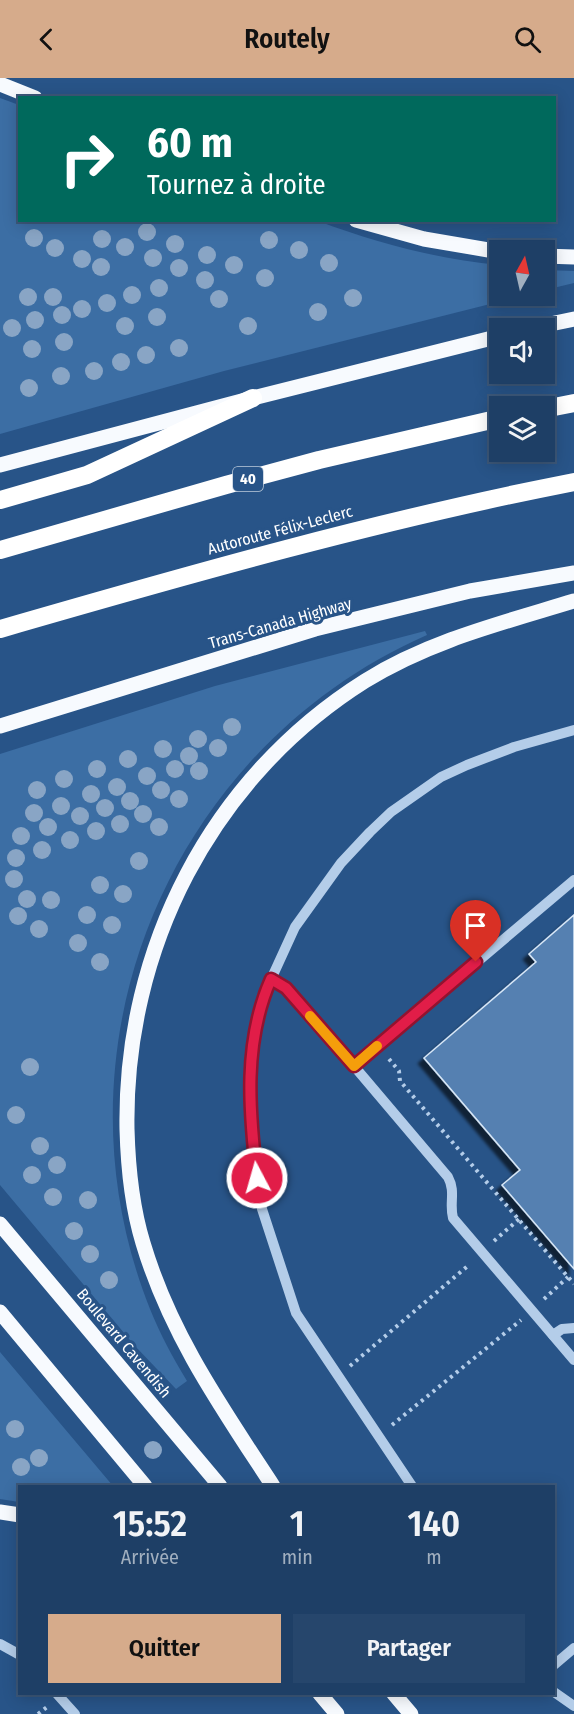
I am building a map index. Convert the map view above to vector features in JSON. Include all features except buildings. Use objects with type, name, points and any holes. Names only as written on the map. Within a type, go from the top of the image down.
[{"type":"highway","points":[[0,500],[87,475],[253,398]]},
{"type":"highway","points":[[555,407],[574,403]]},
{"type":"highway","name":"40","points":[[0,550],[288,468],[489,421]]},
{"type":"highway","name":"Autoroute Félix-Leclerc","points":[[0,629],[289,547],[430,512],[574,482]]},
{"type":"main road","points":[[0,84],[30,96]]},
{"type":"main road","points":[[363,222],[424,239],[489,250]]},
{"type":"main road","points":[[555,256],[574,257]]},
{"type":"main road","points":[[555,323],[574,319]]},
{"type":"main road","points":[[0,465],[489,339]]},
{"type":"main road","name":"Trans-Canada Highway","points":[[0,726],[315,629],[470,591],[574,573]]},
{"type":"main road","points":[[272,1485],[189,1356],[170,1317],[142,1241],[130,1174],[127,1102],[134,1026],[152,954],[182,884],[199,851],[223,814],[247,783],[303,727],[365,681],[415,654],[462,635],[574,601]]},
{"type":"main road","name":"Boulevard Cavendish","points":[[0,1224],[219,1485]]},
{"type":"main road","points":[[0,1312],[144,1485]]},
{"type":"main road","points":[[0,1512],[18,1515]]},
{"type":"main road","points":[[321,1695],[337,1714]]},
{"type":"main road","points":[[395,1695],[411,1714]]},
{"type":"lane","points":[[410,1485],[296,1313],[261,1209],[250,1103],[250,1069],[260,1014],[271,979],[291,936],[310,904],[341,863],[391,812],[441,777],[467,765],[514,747],[574,730]]},
{"type":"lane","points":[[354,1066],[574,880]]},
{"type":"lane","points":[[271,979],[286,988],[448,1177],[453,1192],[451,1210],[453,1218],[574,1360]]},
{"type":"lane","points":[[553,1335],[562,1329],[574,1328]]},
{"type":"lane","points":[[0,1644],[18,1654]]},
{"type":"lane","points":[[555,1664],[574,1648]]},
{"type":"lane","points":[[555,1693],[574,1706]]},
{"type":"lane","points":[[58,1695],[75,1714]]},
{"type":"path","points":[[385,1055],[399,1071],[400,1081],[574,1284]]},
{"type":"path","points":[[493,1241],[519,1219]]},
{"type":"path","points":[[337,1376],[476,1260]]},
{"type":"path","points":[[542,1301],[568,1277]]},
{"type":"path","points":[[378,1437],[524,1317]]},
{"type":"shaded area","points":[[0,98],[18,105],[18,222],[321,222],[407,249],[489,264],[489,304],[224,371],[0,434]]},
{"type":"shaded area","points":[[555,270],[574,271],[574,283],[555,288]]},
{"type":"shaded area","points":[[425,631],[427,635],[337,686],[261,751],[199,829],[153,916],[124,1010],[113,1109],[121,1209],[150,1309],[187,1381],[176,1389],[135,1346],[0,1185],[0,754],[215,686]]},
{"type":"shaded area","points":[[0,1352],[112,1485],[18,1485],[18,1502],[0,1499]]},
{"type":"slow traffic","points":[[310,1016],[354,1066],[377,1046]]},
{"type":"route","points":[[257,1178],[250,1103],[250,1069],[260,1014],[271,979],[286,988],[354,1066],[476,962]]}]
